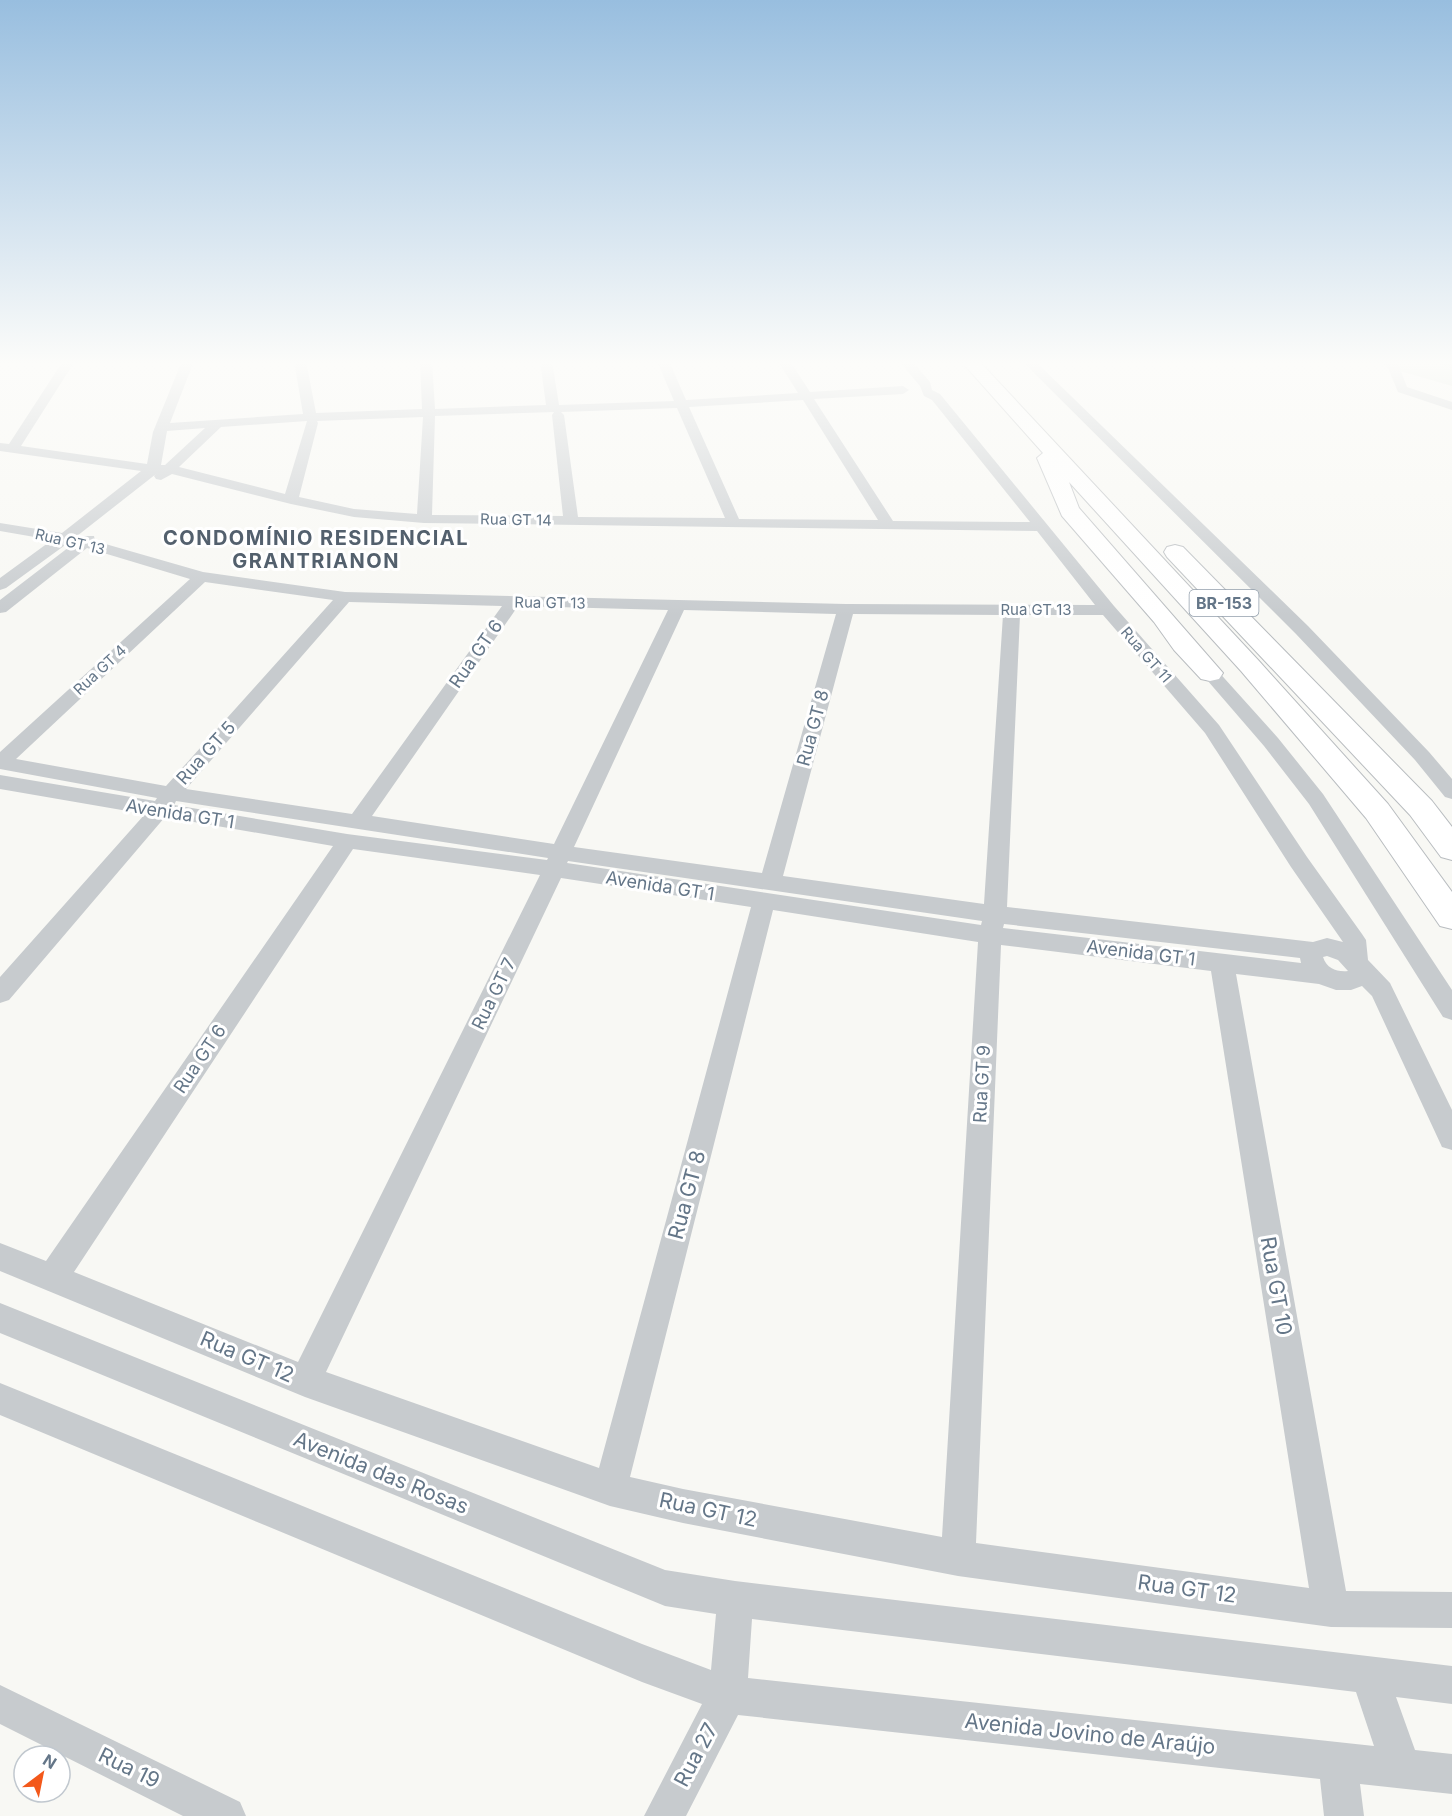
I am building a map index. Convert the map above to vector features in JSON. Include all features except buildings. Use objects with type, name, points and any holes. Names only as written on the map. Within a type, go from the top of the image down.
[{"type":"highway","points":[[1042,446],[1043,452],[1057,474],[1063,498],[1070,511],[1163,617],[1183,645],[1210,673]]},
{"type":"highway","name":"BR-153","points":[[1046,446],[1250,666],[1377,811],[1452,917]]},
{"type":"highway","name":"BR-153","points":[[1073,446],[1421,808],[1452,849]]},
{"type":"highway","points":[[1210,673],[1210,665],[1218,660],[1230,659],[1250,666]]},
{"type":"street","points":[[0,585],[65,538],[153,469],[159,446]]},
{"type":"street","points":[[0,608],[84,543],[195,446]]},
{"type":"street","points":[[291,500],[305,446]]},
{"type":"street","points":[[424,519],[427,446]]},
{"type":"street","points":[[560,446],[570,520]]},
{"type":"street","points":[[700,446],[734,523]]},
{"type":"street","points":[[837,446],[888,525]]},
{"type":"street","name":"Rua GT 11","points":[[967,446],[1040,527],[1108,610],[1212,729],[1354,940],[1355,971]]},
{"type":"street","points":[[1114,446],[1302,630],[1422,756],[1452,792]]},
{"type":"street","name":"Rua GT 14","points":[[7,448],[153,469],[170,469],[291,500],[354,513],[424,519],[1040,527]]},
{"type":"street","name":"Rua GT 13","points":[[0,527],[65,538],[201,577],[345,597],[512,603],[846,609],[1108,610]]},
{"type":"street","name":"Rua GT 4","points":[[0,763],[201,577]]},
{"type":"street","name":"Rua GT 5","points":[[0,993],[345,597]]},
{"type":"street","name":"Rua GT 6","points":[[53,1277],[352,832],[512,603]]},
{"type":"street","name":"Rua GT 7","points":[[305,1381],[558,860],[678,605]]},
{"type":"street","name":"Rua GT 8","points":[[610,1489],[767,892],[846,609]]},
{"type":"street","name":"Rua GT 9","points":[[958,1558],[992,924],[1012,611]]},
{"type":"street","points":[[1210,673],[1271,742],[1316,799],[1452,1010]]},
{"type":"street","name":"Avenida GT 1","points":[[0,763],[165,802]]},
{"type":"street","name":"Avenida GT 1","points":[[0,782],[165,802],[352,832],[992,924],[1222,963],[1322,975],[1331,979],[1355,971],[1348,953],[1320,949],[992,924]]},
{"type":"street","points":[[1322,975],[1312,963],[1337,916]]},
{"type":"street","name":"Rua GT 10","points":[[1222,963],[1331,1609]]},
{"type":"street","points":[[1355,971],[1395,1020],[1452,1138]]},
{"type":"street","name":"Rua GT 12","points":[[0,1257],[305,1381],[610,1489],[683,1506],[958,1558],[1331,1609],[1452,1610]]},
{"type":"street","name":"Avenida das Rosas","points":[[0,1318],[665,1588],[751,1601]]},
{"type":"street","points":[[0,1399],[631,1659],[728,1695],[751,1601],[1370,1677],[1452,1685]]},
{"type":"street","points":[[1370,1677],[1402,1769]]},
{"type":"street","name":"Avenida Jovino de Araújo","points":[[728,1695],[1452,1774]]},
{"type":"street","name":"Rua 27","points":[[663,1816],[728,1695]]},
{"type":"street","name":"Rua 19","points":[[0,1704],[226,1816]]},
{"type":"street","points":[[1338,1761],[1344,1816]]},
{"type":"district","name":"CONDOMÍNIO RESIDENCIAL GRANTRIANON","points":[[316,550]]}]
